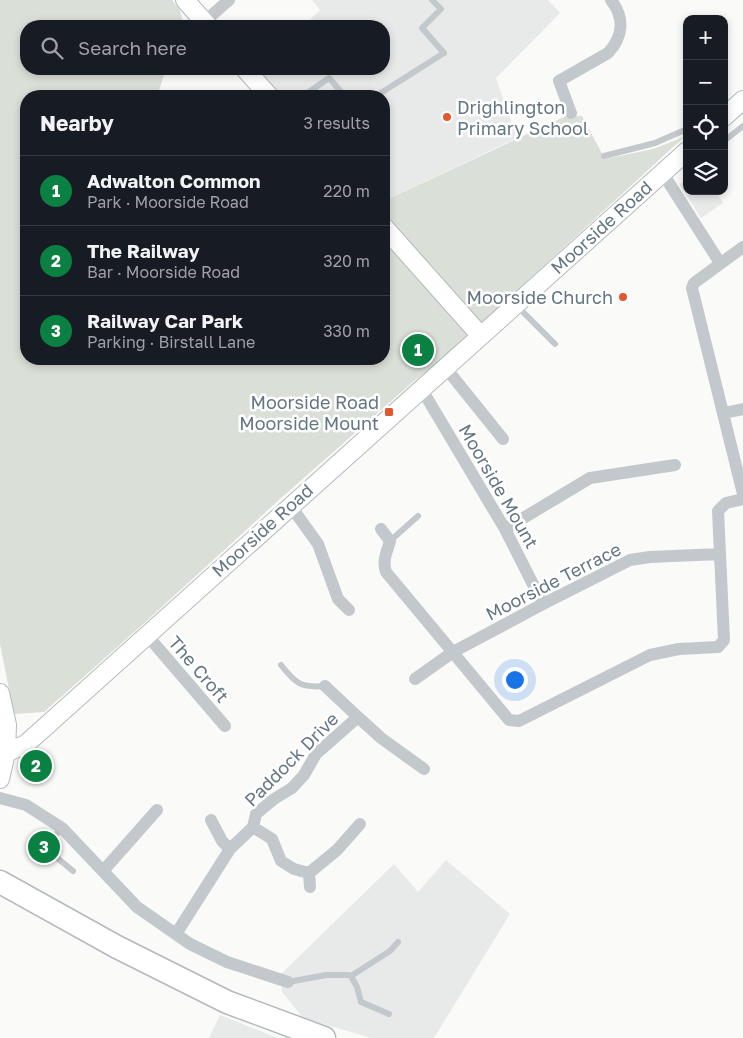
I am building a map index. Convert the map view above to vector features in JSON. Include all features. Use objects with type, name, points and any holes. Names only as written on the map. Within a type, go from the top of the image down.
[{"type":"highway","points":[[0,882],[99,938],[227,1002],[324,1038]]},
{"type":"street","points":[[186,0],[203,20]]},
{"type":"street","points":[[210,20],[229,0]]},
{"type":"street","points":[[571,113],[559,81],[608,54],[614,47],[620,37],[621,22],[617,7],[611,0]]},
{"type":"street","points":[[251,75],[264,90]]},
{"type":"street","name":"Moorside Road","points":[[3,749],[26,744],[146,634],[662,172],[683,158]]},
{"type":"street","points":[[662,172],[720,263]]},
{"type":"street","points":[[390,235],[480,335]]},
{"type":"street","points":[[743,247],[694,283],[692,288],[743,494]]},
{"type":"street","points":[[445,367],[503,439]]},
{"type":"street","name":"Moorside Mount","points":[[421,388],[505,528],[543,604]]},
{"type":"street","points":[[724,413],[743,409]]},
{"type":"street","points":[[505,528],[590,478],[675,465]]},
{"type":"street","points":[[381,529],[390,541],[385,558],[384,566],[386,572],[509,720],[519,721],[650,655],[679,649],[718,648],[724,640],[718,511],[726,504],[743,500]]},
{"type":"street","points":[[290,505],[318,544],[338,599],[349,610]]},
{"type":"street","name":"Moorside Terrace","points":[[415,679],[453,652],[630,560],[650,557],[720,554]]},
{"type":"street","name":"The Croft","points":[[146,634],[225,726]]},
{"type":"street","name":"Paddock Drive","points":[[326,686],[382,738],[424,769]]},
{"type":"street","points":[[0,693],[6,725],[0,779]]},
{"type":"street","name":"Paddock Drive","points":[[176,934],[230,849],[252,828],[256,814],[274,799],[292,788],[304,776],[316,754],[358,717]]},
{"type":"street","points":[[0,798],[26,805],[62,828],[137,906],[190,944],[227,962],[288,982]]},
{"type":"street","points":[[103,871],[157,810]]},
{"type":"street","points":[[211,820],[222,842],[230,849]]},
{"type":"street","points":[[309,873],[337,850],[360,824]]},
{"type":"street","points":[[252,828],[272,839],[281,861],[294,869],[309,873]]},
{"type":"street","points":[[309,873],[310,887]]},
{"type":"lane","points":[[386,90],[444,54],[422,28],[441,9],[432,0]]},
{"type":"lane","points":[[312,90],[329,78],[339,90]]},
{"type":"lane","points":[[728,138],[743,126]]},
{"type":"lane","points":[[604,156],[655,143],[683,131]]},
{"type":"lane","points":[[515,304],[555,344]]},
{"type":"lane","points":[[390,541],[418,516]]},
{"type":"lane","points":[[281,665],[295,682],[311,688],[326,686]]},
{"type":"lane","points":[[62,828],[44,847],[73,871]]},
{"type":"lane","points":[[288,982],[326,975],[351,976],[390,951],[398,942]]},
{"type":"lane","points":[[351,976],[357,987],[361,1002],[389,1014]]},
{"type":"shaded area","points":[[0,0],[172,0],[180,10],[182,20],[20,20],[20,75],[164,75],[159,90],[20,90],[20,365],[390,365],[390,198],[566,116],[582,116],[605,159],[653,149],[683,137],[460,341],[440,362],[415,380],[280,499],[44,712],[14,714],[0,644]]},
{"type":"shaded area","name":"Drighlington Primary School","points":[[312,0],[548,0],[560,13],[496,78],[517,138],[390,198],[390,90],[275,90],[262,75],[390,75],[390,20],[309,20],[320,10]]},
{"type":"shaded area","points":[[683,182],[683,190],[679,184]]},
{"type":"shaded area","points":[[686,195],[718,195],[723,203],[701,218]]},
{"type":"shaded area","points":[[446,860],[510,914],[434,1038],[371,1038],[303,1018],[282,992],[281,974],[394,864],[418,892]]},
{"type":"shaded area","points":[[220,1015],[278,1038],[209,1038]]},
{"type":"place","name":"Drighlington Primary School","points":[[447,117]]},
{"type":"place","name":"Moorside Church","points":[[623,297]]},
{"type":"place","name":"Adwalton Common","points":[[418,350]]},
{"type":"place","name":"Moorside Road Moorside Mount","points":[[389,412]]},
{"type":"place","name":"The Railway","points":[[36,766]]},
{"type":"place","name":"Railway Car Park","points":[[44,847]]}]
